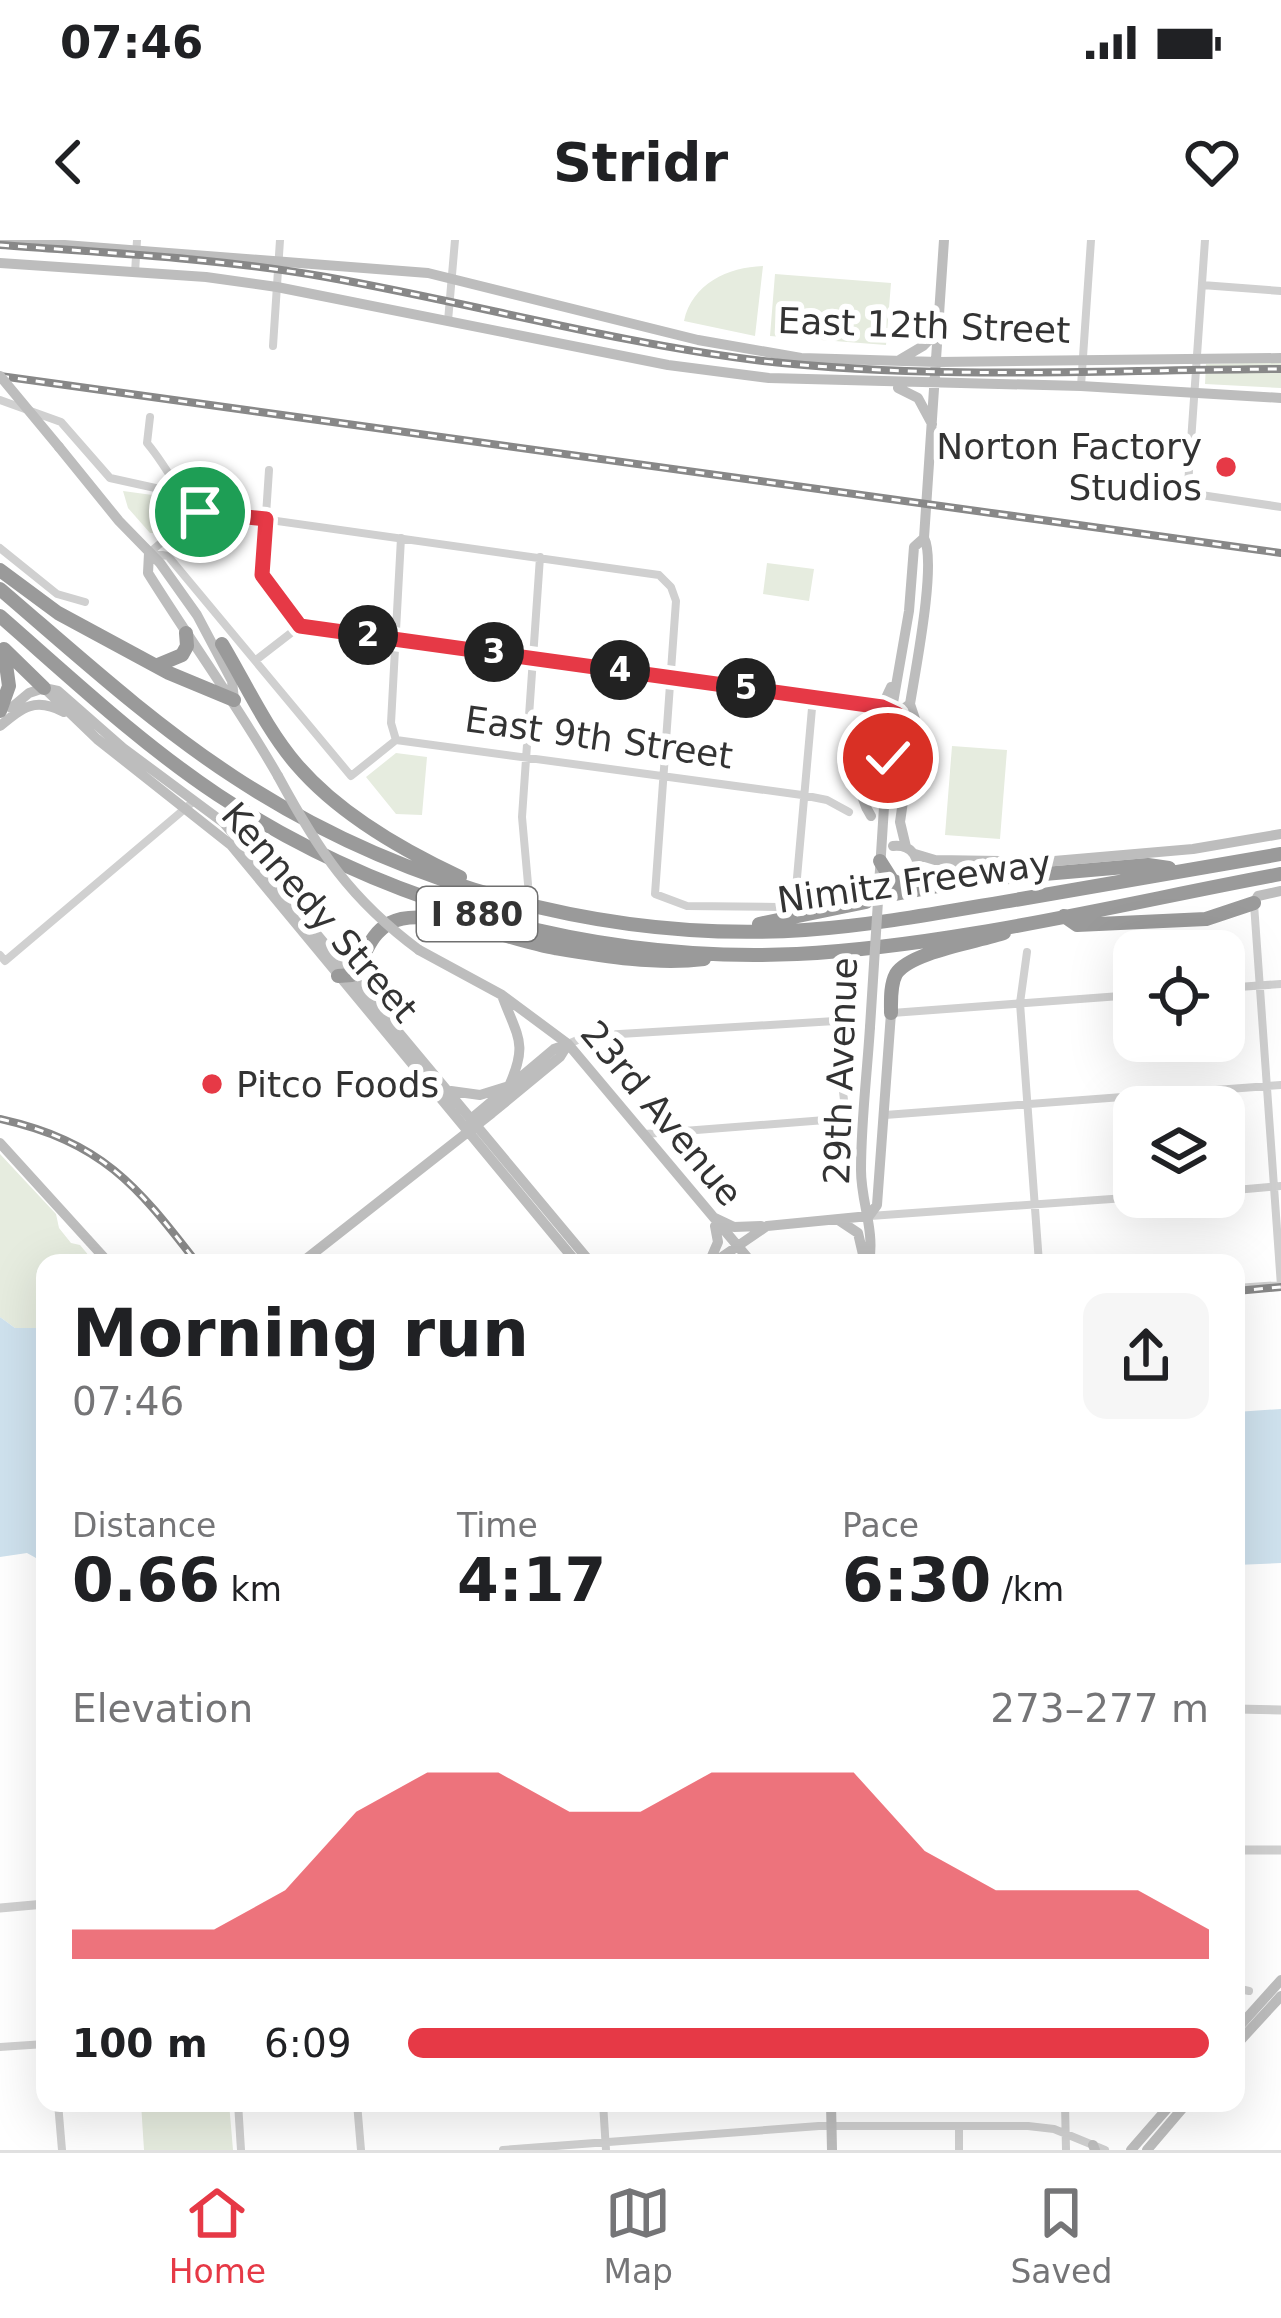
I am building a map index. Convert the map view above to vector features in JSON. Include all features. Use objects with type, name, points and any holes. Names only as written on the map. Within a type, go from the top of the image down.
[{"type":"highway","points":[[0,570],[58,613],[234,700]]},
{"type":"highway","name":"Nimitz Freeway","points":[[0,589],[174,734],[263,795],[370,851],[514,900],[592,917],[719,930],[855,926],[1281,854]]},
{"type":"highway","name":"Nimitz Freeway","points":[[0,616],[116,717],[188,774],[249,814],[341,863],[442,903],[544,932],[636,947],[745,954],[857,949],[1281,874]]},
{"type":"highway","points":[[158,665],[182,655],[186,633]]},
{"type":"highway","points":[[222,644],[277,737],[318,788],[420,857],[514,900]]},
{"type":"highway","points":[[2,647],[44,688]]},
{"type":"highway","points":[[0,714],[9,686],[2,647]]},
{"type":"highway","points":[[880,861],[892,880],[964,881],[1148,865],[1186,870]]},
{"type":"highway","points":[[719,930],[872,899],[915,880]]},
{"type":"highway","points":[[1064,916],[1077,925],[1206,919],[1254,904]]},
{"type":"highway","points":[[345,976],[378,931],[392,922],[419,916],[551,948],[675,963],[745,954]]},
{"type":"highway","points":[[891,1013],[892,987],[904,966],[1039,920]]},
{"type":"main road","name":"East 12th Street","points":[[0,240],[137,244],[279,264],[453,278],[698,340],[801,358],[938,362],[1281,358]]},
{"type":"main road","name":"29th Avenue","points":[[915,880],[900,822],[915,719],[910,704],[926,580],[928,546],[924,538],[944,240]]},
{"type":"main road","name":"East 12th Street","points":[[0,263],[277,287],[716,371],[1281,398]]},
{"type":"main road","points":[[897,361],[923,346],[940,328]]},
{"type":"main road","name":"23rd Avenue","points":[[0,376],[160,563],[207,631],[232,681],[234,700]]},
{"type":"main road","points":[[883,382],[918,398],[933,426]]},
{"type":"main road","name":"29th Avenue","points":[[869,1254],[873,1241],[861,1172],[872,899],[914,547],[924,538]]},
{"type":"main road","name":"23rd Avenue","points":[[148,553],[148,574],[216,682],[234,700],[318,848],[349,889],[401,937],[502,994],[568,1044],[744,1254]]},
{"type":"main road","points":[[207,631],[222,644]]},
{"type":"main road","points":[[871,816],[861,795],[861,771],[900,668]]},
{"type":"main road","points":[[0,714],[44,688]]},
{"type":"main road","name":"Kennedy Street","points":[[44,688],[72,716],[224,823],[345,976],[583,1254]]},
{"type":"main road","name":"Kennedy Street","points":[[44,688],[58,691],[191,804]]},
{"type":"main road","points":[[0,726],[32,703],[42,702],[72,716]]},
{"type":"main road","points":[[897,714],[910,704]]},
{"type":"main road","points":[[915,880],[1010,863],[1193,850],[1281,834]]},
{"type":"main road","points":[[905,849],[935,860],[1010,863]]},
{"type":"main road","points":[[1254,904],[1258,896],[1281,891]]},
{"type":"main road","name":"Kennedy Street","points":[[345,976],[450,1091],[571,1254]]},
{"type":"main road","points":[[502,994],[522,1048],[509,1086]]},
{"type":"main road","name":"29th Avenue","points":[[869,1216],[877,1205],[891,1013]]},
{"type":"main road","points":[[472,1124],[509,1086],[554,1049],[568,1044]]},
{"type":"main road","points":[[312,1254],[560,1057],[568,1044]]},
{"type":"main road","points":[[450,1091],[480,1095],[509,1086]]},
{"type":"main road","points":[[0,1143],[101,1254]]},
{"type":"main road","points":[[712,1216],[734,1227],[869,1216]]},
{"type":"main road","points":[[712,1216],[718,1242],[714,1254]]},
{"type":"main road","points":[[837,1220],[858,1233],[864,1254]]},
{"type":"main road","points":[[727,1254],[767,1226]]},
{"type":"main road","points":[[1245,2020],[1281,1979]]},
{"type":"main road","points":[[1245,2035],[1281,1996]]},
{"type":"main road","points":[[831,2112],[832,2150]]},
{"type":"main road","points":[[1131,2150],[1164,2112]]},
{"type":"main road","points":[[1147,2150],[1179,2112]]},
{"type":"street","points":[[273,346],[280,240]]},
{"type":"street","points":[[448,322],[455,240]]},
{"type":"street","points":[[1081,386],[1090,240]]},
{"type":"street","points":[[1205,240],[1188,485],[1192,491],[1281,506]]},
{"type":"street","points":[[135,273],[137,244]]},
{"type":"street","points":[[1202,285],[1281,291]]},
{"type":"street","points":[[0,400],[61,422],[110,478],[178,493]]},
{"type":"street","points":[[150,417],[148,443],[177,480],[178,493],[194,515]]},
{"type":"street","points":[[269,470],[262,575],[300,626]]},
{"type":"street","points":[[148,553],[194,515],[206,512],[654,573],[668,583],[676,601],[655,894],[687,906],[778,907],[790,901],[796,890],[813,697]]},
{"type":"street","points":[[396,740],[391,723],[401,538]]},
{"type":"street","points":[[0,548],[57,595],[85,602]]},
{"type":"street","name":"23rd Avenue","points":[[148,553],[168,556],[351,776],[396,740]]},
{"type":"street","points":[[528,884],[522,817],[540,557]]},
{"type":"street","points":[[256,660],[300,626],[882,707],[897,714]]},
{"type":"street","name":"East 9th Street","points":[[396,740],[802,795],[827,800],[849,812]]},
{"type":"street","points":[[2,958],[191,804]]},
{"type":"street","points":[[1245,1290],[1281,1286],[1278,1186],[1254,904]]},
{"type":"street","points":[[1027,952],[1020,1003],[1038,1254]]},
{"type":"street","points":[[1245,987],[1281,984]]},
{"type":"street","points":[[891,1013],[1113,996]]},
{"type":"street","points":[[568,1044],[587,1036],[835,1021],[845,1109],[838,1119],[644,1134]]},
{"type":"street","points":[[885,1115],[1281,1085]]},
{"type":"street","points":[[1245,1188],[1278,1186]]},
{"type":"street","points":[[869,1216],[1113,1199]]},
{"type":"street","points":[[1245,1709],[1281,1710]]},
{"type":"street","points":[[1245,1850],[1281,1850]]},
{"type":"street","points":[[0,1908],[36,1905]]},
{"type":"street","points":[[1245,1990],[1249,1991]]},
{"type":"street","points":[[0,2048],[36,2045]]},
{"type":"street","points":[[59,2112],[62,2150]]},
{"type":"street","points":[[239,2112],[241,2150]]},
{"type":"street","points":[[358,2112],[361,2150]]},
{"type":"street","points":[[604,2112],[606,2146]]},
{"type":"street","points":[[1065,2112],[1066,2150]]},
{"type":"street","points":[[503,2150],[832,2126],[1028,2126],[1066,2133],[1098,2148]]},
{"type":"street","points":[[959,2126],[959,2150]]},
{"type":"shaded area","points":[[763,266],[755,336],[684,321],[695,297],[713,280]]},
{"type":"shaded area","points":[[775,274],[891,283],[886,345],[770,336]]},
{"type":"shaded area","points":[[1281,362],[1281,388],[1205,384],[1206,364]]},
{"type":"shaded area","points":[[123,491],[167,497],[177,504],[180,515],[162,533],[150,533],[128,508]]},
{"type":"shaded area","points":[[767,563],[814,569],[809,601],[763,594]]},
{"type":"shaded area","points":[[952,746],[1007,750],[1000,839],[945,835]]},
{"type":"shaded area","points":[[396,753],[427,757],[422,815],[396,814],[366,777]]},
{"type":"shaded area","points":[[0,1154],[56,1214],[59,1228],[71,1243],[88,1254],[36,1254],[36,1328],[15,1328],[0,1317]]},
{"type":"shaded area","points":[[142,2112],[230,2112],[233,2150],[144,2150]]},
{"type":"water","points":[[0,1317],[15,1328],[36,1328],[36,1558],[27,1553],[0,1557]]},
{"type":"water","points":[[1281,1409],[1281,1563],[1245,1565],[1245,1411]]},
{"type":"railway","points":[[0,245],[285,270],[653,344],[763,361],[957,372],[1281,369]]},
{"type":"railway","points":[[0,376],[1281,553]]},
{"type":"railway","points":[[0,1119],[65,1140],[114,1170],[155,1210],[190,1254]]},
{"type":"railway","points":[[1245,1290],[1281,1287]]},
{"type":"place","name":"Norton Factory Studios","points":[[1226,467]]},
{"type":"place","name":"Pitco Foods","points":[[212,1084]]},
{"type":"route","points":[[200,512],[266,519],[262,575],[300,626],[882,707],[897,714],[888,758]]}]
